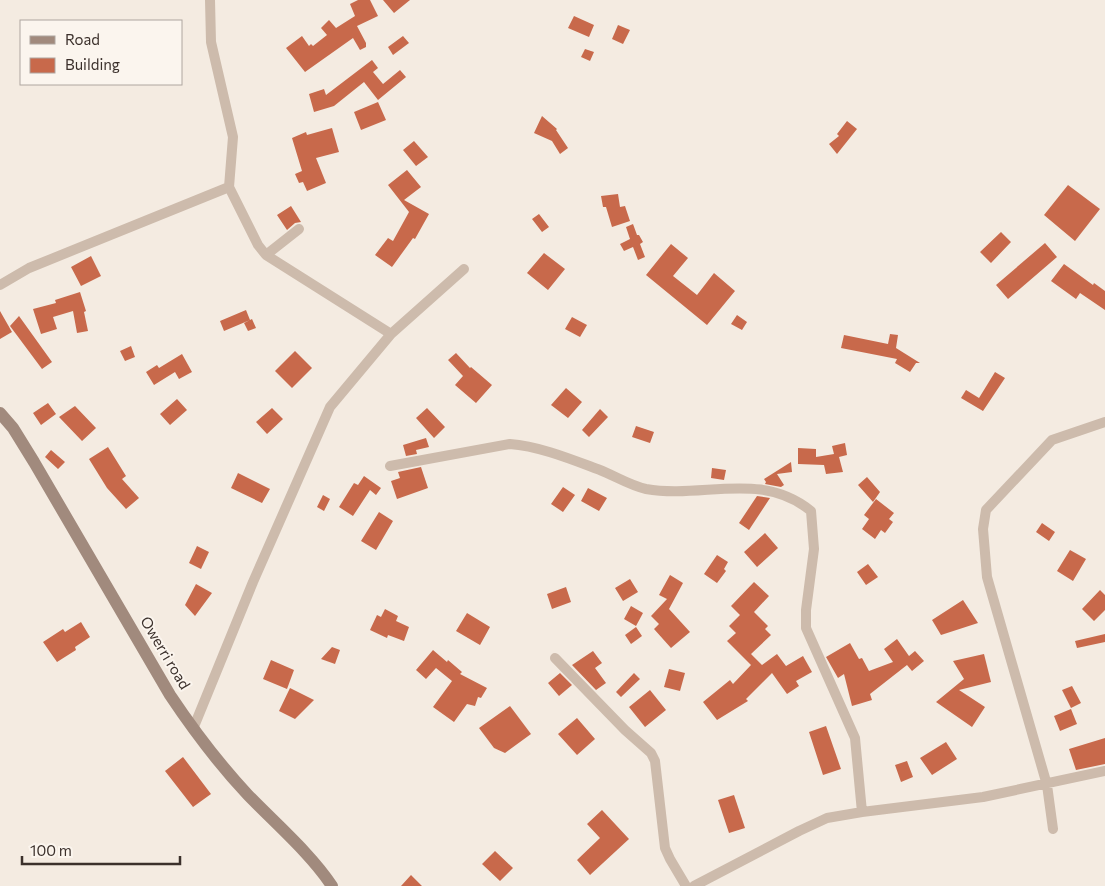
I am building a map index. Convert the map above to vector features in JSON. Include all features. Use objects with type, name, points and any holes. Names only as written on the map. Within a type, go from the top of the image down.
[{"type":"main road","name":"Owerri road","points":[[0,413],[13,428],[34,462],[165,686],[193,729],[220,765],[305,854],[332,886]]},
{"type":"street","points":[[210,0],[211,42],[233,137],[229,187],[258,245],[266,255],[391,334]]},
{"type":"street","points":[[0,285],[29,268],[229,187]]},
{"type":"street","points":[[266,255],[299,229]]},
{"type":"street","points":[[193,729],[253,582],[330,407],[391,334],[464,269]]},
{"type":"street","points":[[1053,829],[1047,785],[987,578],[983,529],[986,510],[1052,440],[1105,422]]},
{"type":"street","points":[[390,466],[518,444],[600,470],[643,488],[660,491],[757,488],[799,501],[811,511],[814,548],[806,610],[806,628],[855,738],[862,812]]},
{"type":"street","points":[[555,658],[624,730],[651,753],[654,761],[665,848],[686,886]]},
{"type":"street","points":[[694,886],[799,831],[828,818],[983,797],[1047,785],[1105,771]]},
{"type":"building","points":[[358,0],[370,0],[378,16],[357,26],[366,43],[366,47],[360,50],[353,38],[305,72],[286,48],[302,36],[309,46],[311,44],[313,46],[327,35],[321,28],[329,20],[336,28],[355,16],[350,4]]},
{"type":"building","points":[[383,0],[410,0],[394,13]]},
{"type":"building","points":[[574,16],[594,25],[589,37],[568,28]]},
{"type":"building","points":[[618,25],[630,30],[623,44],[612,39]]},
{"type":"building","points":[[403,36],[409,43],[393,55],[388,47]]},
{"type":"building","points":[[585,49],[594,52],[590,61],[581,57]]},
{"type":"building","points":[[372,60],[378,68],[373,72],[383,84],[400,70],[406,77],[378,100],[364,82],[334,106],[314,112],[309,94],[324,89],[326,95]]},
{"type":"building","points":[[378,102],[386,120],[361,130],[354,112]]},
{"type":"building","points":[[542,116],[557,129],[568,148],[560,154],[552,141],[534,133]]},
{"type":"building","points":[[847,121],[857,129],[837,154],[829,144],[839,136],[837,134]]},
{"type":"building","points":[[332,128],[339,152],[316,158],[326,183],[307,191],[303,182],[299,183],[295,174],[302,171],[292,138],[306,132],[307,135]]},
{"type":"building","points":[[414,141],[428,157],[416,166],[403,150]]},
{"type":"building","points":[[407,170],[421,187],[404,200],[429,214],[415,239],[413,238],[392,267],[375,255],[388,238],[393,241],[409,212],[388,185]]},
{"type":"building","points":[[1068,185],[1100,209],[1075,241],[1044,215]]},
{"type":"building","points":[[618,194],[620,207],[625,206],[630,221],[612,227],[606,207],[603,207],[601,196]]},
{"type":"building","points":[[291,206],[301,222],[295,223],[287,230],[277,215]]},
{"type":"building","points":[[539,214],[549,227],[542,232],[532,219]]},
{"type":"building","points":[[633,224],[637,235],[639,235],[643,242],[640,244],[645,257],[638,260],[633,247],[624,251],[620,244],[630,239],[626,227]]},
{"type":"building","points":[[1001,232],[1011,242],[991,263],[980,252]]},
{"type":"building","points":[[1045,243],[1057,257],[1008,299],[996,285]]},
{"type":"building","points":[[671,244],[688,258],[673,276],[697,295],[714,273],[735,291],[707,325],[646,275]]},
{"type":"building","points":[[544,253],[565,269],[548,290],[527,273]]},
{"type":"building","points":[[91,256],[101,276],[81,286],[71,267]]},
{"type":"building","points":[[1064,264],[1093,285],[1094,283],[1105,291],[1105,310],[1080,293],[1076,299],[1051,281]]},
{"type":"building","points":[[80,292],[86,311],[84,312],[88,331],[77,333],[73,311],[53,317],[57,329],[41,334],[33,309],[56,303],[55,300]]},
{"type":"building","points":[[246,310],[250,320],[224,331],[220,321]]},
{"type":"building","points":[[0,311],[12,332],[0,339]]},
{"type":"building","points":[[737,315],[747,322],[742,330],[731,324]]},
{"type":"building","points":[[19,316],[52,362],[42,369],[10,326]]},
{"type":"building","points":[[572,317],[587,325],[580,337],[565,329]]},
{"type":"building","points":[[252,319],[256,328],[248,331],[244,323]]},
{"type":"building","points":[[890,334],[898,335],[896,348],[920,363],[916,363],[910,372],[895,363],[897,359],[841,348],[844,335],[888,344]]},
{"type":"building","points":[[131,346],[135,357],[125,361],[120,351]]},
{"type":"building","points":[[295,351],[312,368],[292,388],[275,371]]},
{"type":"building","points":[[456,353],[470,368],[492,385],[476,403],[455,385],[463,376],[448,360]]},
{"type":"building","points":[[182,354],[192,372],[179,379],[175,372],[154,385],[146,372],[157,365],[159,368]]},
{"type":"building","points":[[995,372],[1005,378],[983,411],[961,398],[966,390],[979,398]]},
{"type":"building","points":[[566,388],[582,402],[568,418],[551,405]]},
{"type":"building","points":[[177,399],[187,410],[170,425],[160,414]]},
{"type":"building","points":[[48,403],[56,414],[41,425],[33,413]]},
{"type":"building","points":[[75,406],[96,428],[82,441],[59,417]]},
{"type":"building","points":[[272,408],[283,419],[267,434],[256,422]]},
{"type":"building","points":[[427,408],[445,427],[434,438],[416,418]]},
{"type":"building","points":[[600,409],[608,417],[589,437],[582,430]]},
{"type":"building","points":[[636,426],[654,432],[650,443],[632,437]]},
{"type":"building","points":[[426,438],[429,447],[416,450],[417,454],[406,456],[403,445]]},
{"type":"building","points":[[845,443],[847,455],[839,457],[843,472],[826,474],[824,465],[798,464],[798,448],[816,449],[816,457],[834,454],[832,446]]},
{"type":"building","points":[[108,447],[126,476],[122,479],[139,498],[126,509],[107,488],[89,459]]},
{"type":"building","points":[[51,450],[65,462],[58,469],[45,457]]},
{"type":"building","points":[[791,462],[792,472],[777,474],[784,485],[781,487],[765,484],[764,479]]},
{"type":"building","points":[[421,467],[428,488],[397,499],[391,481],[400,478],[398,472]]},
{"type":"building","points":[[712,468],[726,470],[724,480],[711,478]]},
{"type":"building","points":[[238,473],[270,489],[262,503],[231,488]]},
{"type":"building","points":[[364,476],[381,488],[376,495],[370,490],[353,516],[339,507],[354,483],[358,485]]},
{"type":"building","points":[[867,477],[880,492],[873,502],[858,485]]},
{"type":"building","points":[[563,487],[575,495],[563,512],[551,504]]},
{"type":"building","points":[[588,488],[607,498],[599,511],[581,501]]},
{"type":"building","points":[[323,495],[330,499],[324,511],[317,507]]},
{"type":"building","points":[[757,496],[770,498],[749,530],[739,523]]},
{"type":"building","points":[[876,499],[894,513],[889,519],[893,522],[885,533],[881,530],[875,539],[862,529],[869,519],[864,515]]},
{"type":"building","points":[[379,512],[393,521],[376,550],[361,541]]},
{"type":"building","points":[[1042,523],[1055,532],[1049,541],[1036,532]]},
{"type":"building","points":[[765,533],[778,548],[757,567],[744,552]]},
{"type":"building","points":[[197,546],[209,552],[201,569],[189,563]]},
{"type":"building","points":[[1070,550],[1086,559],[1073,581],[1057,571]]},
{"type":"building","points":[[717,555],[728,562],[724,569],[726,571],[717,583],[704,574]]},
{"type":"building","points":[[868,564],[878,577],[866,585],[857,572]]},
{"type":"building","points":[[670,575],[683,583],[669,609],[690,632],[671,648],[654,629],[659,624],[651,616],[667,599],[659,595]]},
{"type":"building","points":[[630,579],[638,592],[623,601],[615,588]]},
{"type":"building","points":[[754,582],[769,596],[754,612],[768,626],[765,629],[771,635],[751,654],[762,665],[777,654],[786,666],[803,656],[812,672],[796,681],[799,686],[787,694],[772,673],[746,699],[748,701],[717,720],[703,702],[730,680],[733,684],[751,665],[727,641],[736,633],[729,626],[740,615],[731,606]]},
{"type":"building","points":[[196,584],[212,593],[195,616],[185,605]]},
{"type":"building","points":[[566,587],[571,602],[552,609],[547,594]]},
{"type":"building","points":[[1100,590],[1105,595],[1105,610],[1094,621],[1082,609]]},
{"type":"building","points":[[963,600],[978,623],[941,635],[932,620]]},
{"type":"building","points":[[631,606],[643,613],[636,626],[624,619]]},
{"type":"building","points":[[385,609],[398,616],[396,621],[409,627],[404,641],[388,635],[387,638],[370,630],[377,615],[381,617]]},
{"type":"building","points":[[467,613],[490,627],[480,645],[456,631]]},
{"type":"building","points":[[81,622],[90,637],[75,647],[76,650],[57,662],[43,642],[63,629],[65,632]]},
{"type":"building","points":[[636,627],[642,636],[631,644],[625,635]]},
{"type":"building","points":[[1105,634],[1105,642],[1077,648],[1075,641]]},
{"type":"building","points":[[897,639],[909,656],[915,651],[924,661],[912,671],[907,665],[870,694],[872,700],[852,706],[844,674],[838,678],[826,657],[850,643],[859,659],[862,658],[869,671],[893,662],[884,649]]},
{"type":"building","points":[[332,647],[340,650],[335,664],[321,659]]},
{"type":"building","points":[[433,650],[462,672],[460,674],[487,688],[481,698],[478,697],[475,706],[467,704],[454,722],[433,707],[452,681],[436,668],[426,679],[416,670]]},
{"type":"building","points":[[593,651],[602,663],[595,668],[606,683],[596,690],[572,665]]},
{"type":"building","points":[[984,654],[991,682],[959,690],[985,707],[972,727],[936,702],[964,679],[953,661]]},
{"type":"building","points":[[271,660],[294,670],[287,689],[263,679]]},
{"type":"building","points":[[669,669],[685,673],[680,691],[664,687]]},
{"type":"building","points":[[560,673],[572,685],[559,696],[548,683]]},
{"type":"building","points":[[634,673],[640,679],[621,697],[616,692]]},
{"type":"building","points":[[1072,686],[1081,703],[1071,708],[1062,690]]},
{"type":"building","points":[[290,688],[314,700],[295,719],[279,711]]},
{"type":"building","points":[[650,690],[666,710],[645,727],[629,707]]},
{"type":"building","points":[[510,706],[531,734],[505,753],[494,748],[479,728]]},
{"type":"building","points":[[1071,709],[1077,724],[1060,731],[1054,716]]},
{"type":"building","points":[[577,718],[595,739],[577,755],[558,734]]},
{"type":"building","points":[[826,726],[841,769],[823,775],[809,732]]},
{"type":"building","points":[[1105,738],[1105,764],[1076,770],[1069,749]]},
{"type":"building","points":[[946,742],[957,759],[932,775],[920,758]]},
{"type":"building","points":[[183,757],[211,794],[193,807],[165,771]]},
{"type":"building","points":[[907,761],[913,777],[901,782],[895,765]]},
{"type":"building","points":[[734,795],[745,828],[729,833],[718,800]]},
{"type":"building","points":[[602,810],[629,839],[590,875],[577,860],[600,838],[587,824]]},
{"type":"building","points":[[495,851],[513,868],[500,881],[482,864]]},
{"type":"building","points":[[411,875],[422,886],[401,886]]}]
